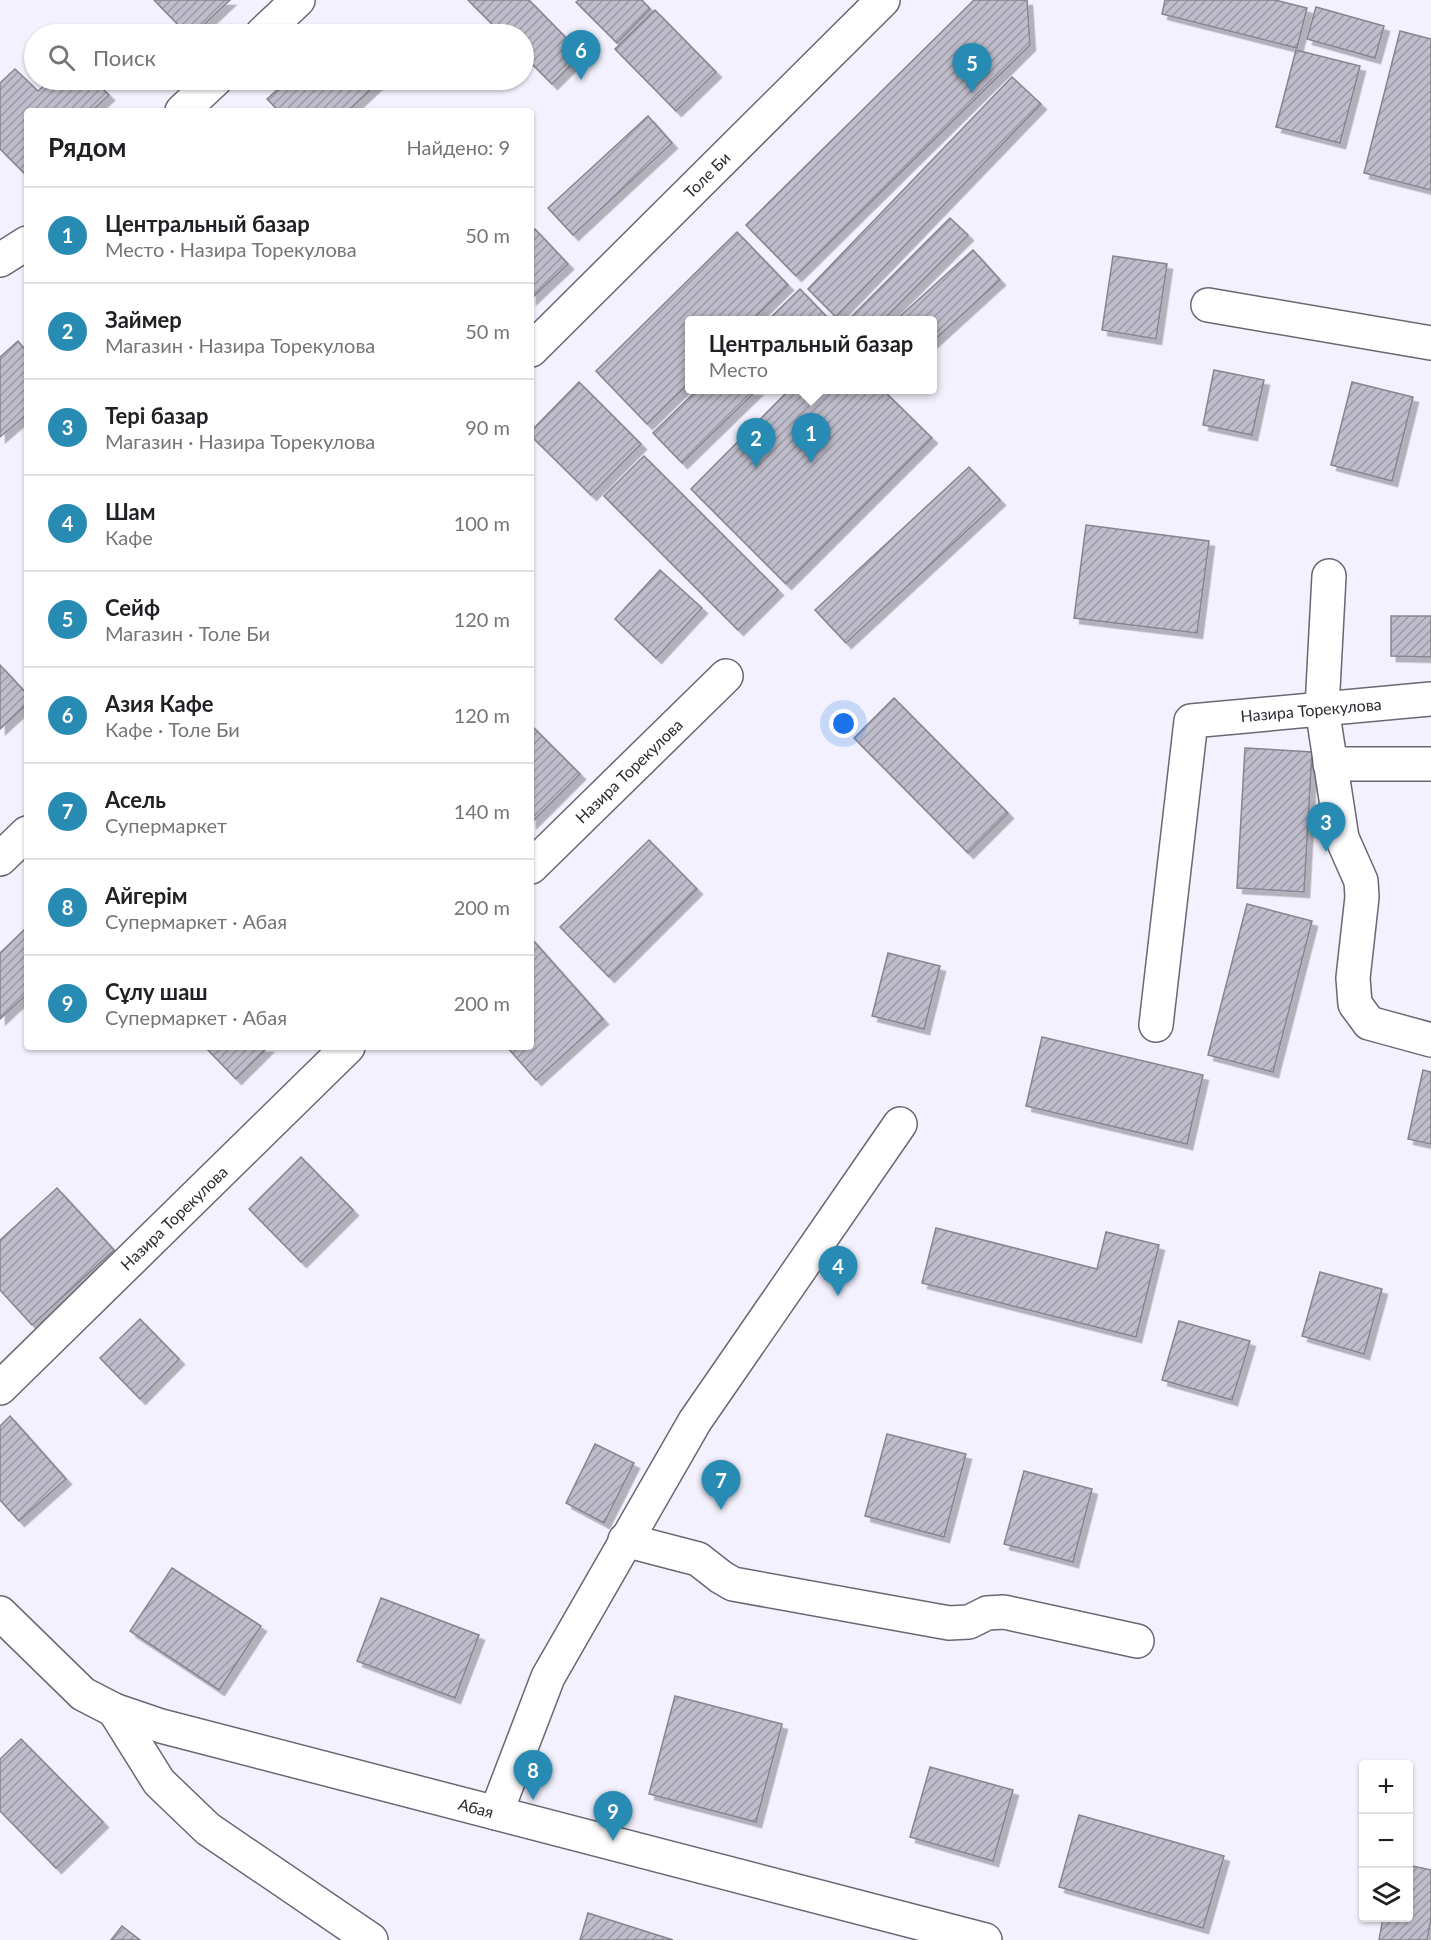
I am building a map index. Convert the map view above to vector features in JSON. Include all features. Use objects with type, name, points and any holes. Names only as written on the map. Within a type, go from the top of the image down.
[{"type":"street","points":[[273,24],[298,0]]},
{"type":"street","name":"Толе Би","points":[[534,347],[883,0]]},
{"type":"street","points":[[185,108],[204,90]]},
{"type":"street","points":[[0,260],[24,245]]},
{"type":"street","points":[[1208,305],[1431,343]]},
{"type":"street","points":[[1329,576],[1322,708],[1342,838],[1361,881],[1362,897],[1353,978],[1355,1005],[1369,1023],[1431,1040]]},
{"type":"street","name":"Назира Торекулова","points":[[534,864],[726,676]]},
{"type":"street","name":"Назира Торекулова","points":[[1156,1025],[1191,721],[1431,699]]},
{"type":"street","points":[[1330,764],[1431,764]]},
{"type":"street","points":[[0,859],[24,836]]},
{"type":"street","name":"Назира Торекулова","points":[[0,1388],[345,1050]]},
{"type":"street","points":[[496,1813],[548,1677],[694,1421],[900,1124]]},
{"type":"street","points":[[625,1540],[698,1559],[733,1584],[949,1623],[969,1622],[987,1613],[1004,1612],[1137,1641]]},
{"type":"street","name":"Абая","points":[[0,1613],[83,1694],[114,1710],[161,1726],[985,1940]]},
{"type":"street","points":[[114,1710],[159,1782],[208,1829],[370,1940]]},
{"type":"building","points":[[154,0],[230,0],[205,24],[177,24]]},
{"type":"building","points":[[468,0],[529,0],[582,54],[552,84],[534,66],[534,24],[492,24]]},
{"type":"building","points":[[579,0],[642,0],[650,9],[617,43],[576,2]]},
{"type":"building","points":[[974,0],[1027,0],[1030,45],[796,276],[746,225]]},
{"type":"building","points":[[1165,0],[1275,0],[1307,8],[1297,48],[1162,14]]},
{"type":"building","points":[[1316,7],[1384,26],[1375,58],[1307,39]]},
{"type":"building","points":[[655,10],[716,72],[676,111],[615,49]]},
{"type":"building","points":[[1400,31],[1431,39],[1431,190],[1364,173]]},
{"type":"building","points":[[1296,50],[1360,66],[1340,143],[1276,127]]},
{"type":"building","points":[[15,69],[24,78],[24,90],[104,90],[109,95],[95,108],[24,108],[24,173],[0,149],[0,83]]},
{"type":"building","points":[[1012,77],[1041,104],[837,316],[808,289]]},
{"type":"building","points":[[277,90],[370,90],[351,108],[276,108],[267,99]]},
{"type":"building","points":[[648,116],[672,143],[573,235],[548,208]]},
{"type":"building","points":[[950,218],[968,235],[887,316],[852,316]]},
{"type":"building","points":[[534,230],[568,264],[534,296]]},
{"type":"building","points":[[737,232],[788,285],[756,316],[685,316],[685,387],[647,424],[596,371]]},
{"type":"building","points":[[973,250],[1000,280],[937,337],[937,316],[900,316]]},
{"type":"building","points":[[1113,256],[1167,264],[1156,339],[1102,330]]},
{"type":"building","points":[[800,289],[826,316],[772,316]]},
{"type":"building","points":[[18,341],[24,348],[24,417],[0,437],[0,357]]},
{"type":"building","points":[[1214,370],[1264,380],[1252,435],[1203,425]]},
{"type":"building","points":[[579,382],[641,444],[591,495],[534,439],[534,428]]},
{"type":"building","points":[[1352,382],[1413,397],[1392,481],[1331,465]]},
{"type":"building","points":[[693,394],[753,394],[682,463],[653,433]]},
{"type":"building","points":[[785,394],[887,394],[932,438],[786,584],[691,489]]},
{"type":"building","points":[[644,456],[778,590],[738,630],[604,496]]},
{"type":"building","points":[[969,467],[1000,500],[846,643],[815,610]]},
{"type":"building","points":[[1086,525],[1209,541],[1197,633],[1074,618]]},
{"type":"building","points":[[660,570],[702,608],[656,658],[615,619]]},
{"type":"building","points":[[1391,616],[1431,616],[1431,657],[1391,656]]},
{"type":"building","points":[[0,665],[24,691],[24,707],[0,729]]},
{"type":"building","points":[[894,698],[1008,813],[968,853],[854,738]]},
{"type":"building","points":[[534,728],[580,774],[534,820]]},
{"type":"building","points":[[1245,748],[1312,752],[1304,892],[1237,888]]},
{"type":"building","points":[[649,840],[697,889],[609,977],[560,927]]},
{"type":"building","points":[[1247,904],[1312,921],[1273,1072],[1208,1055]]},
{"type":"building","points":[[24,930],[24,997],[0,1019],[0,953]]},
{"type":"building","points":[[534,941],[603,1019],[536,1080],[510,1050],[534,1050]]},
{"type":"building","points":[[888,953],[940,966],[924,1029],[872,1016]]},
{"type":"building","points":[[1042,1037],[1203,1075],[1187,1144],[1026,1106]]},
{"type":"building","points":[[208,1050],[265,1050],[236,1079]]},
{"type":"building","points":[[1423,1070],[1431,1072],[1431,1144],[1408,1139]]},
{"type":"building","points":[[301,1157],[353,1210],[301,1262],[249,1209]]},
{"type":"building","points":[[57,1188],[114,1250],[32,1325],[0,1290],[0,1240]]},
{"type":"building","points":[[936,1228],[1097,1269],[1106,1232],[1159,1245],[1136,1337],[922,1283]]},
{"type":"building","points":[[1320,1272],[1382,1289],[1364,1354],[1302,1336]]},
{"type":"building","points":[[140,1319],[179,1359],[140,1399],[100,1358]]},
{"type":"building","points":[[1179,1321],[1250,1341],[1232,1400],[1162,1380]]},
{"type":"building","points":[[10,1416],[66,1479],[19,1521],[0,1500],[0,1426]]},
{"type":"building","points":[[887,1434],[966,1454],[944,1537],[865,1516]]},
{"type":"building","points":[[595,1444],[634,1463],[604,1523],[566,1503]]},
{"type":"building","points":[[1024,1471],[1092,1489],[1073,1562],[1004,1544]]},
{"type":"building","points":[[172,1568],[261,1626],[219,1690],[130,1631]]},
{"type":"building","points":[[381,1598],[479,1635],[455,1698],[357,1661]]},
{"type":"building","points":[[675,1696],[782,1724],[756,1822],[649,1794]]},
{"type":"building","points":[[21,1739],[103,1822],[56,1868],[0,1811],[0,1759]]},
{"type":"building","points":[[930,1767],[1013,1790],[993,1861],[910,1837]]},
{"type":"building","points":[[1079,1815],[1224,1856],[1203,1928],[1059,1887]]},
{"type":"building","points":[[1413,1866],[1431,1870],[1431,1919],[1427,1940],[1379,1940],[1382,1922],[1413,1922]]},
{"type":"building","points":[[588,1913],[673,1940],[580,1940]]},
{"type":"building","points":[[122,1926],[140,1940],[111,1940]]},
{"type":"place","name":"Азия Кафе","points":[[581,80]]},
{"type":"place","name":"Сейф","points":[[972,93]]},
{"type":"place","name":"Центральный базар","points":[[811,463]]},
{"type":"place","name":"Займер","points":[[756,468]]},
{"type":"place","name":"Тері базар","points":[[1326,852]]},
{"type":"place","name":"Шам","points":[[838,1296]]},
{"type":"place","name":"Асель","points":[[721,1510]]},
{"type":"place","name":"Айгерім","points":[[533,1800]]},
{"type":"place","name":"Сұлу шаш","points":[[613,1841]]}]
